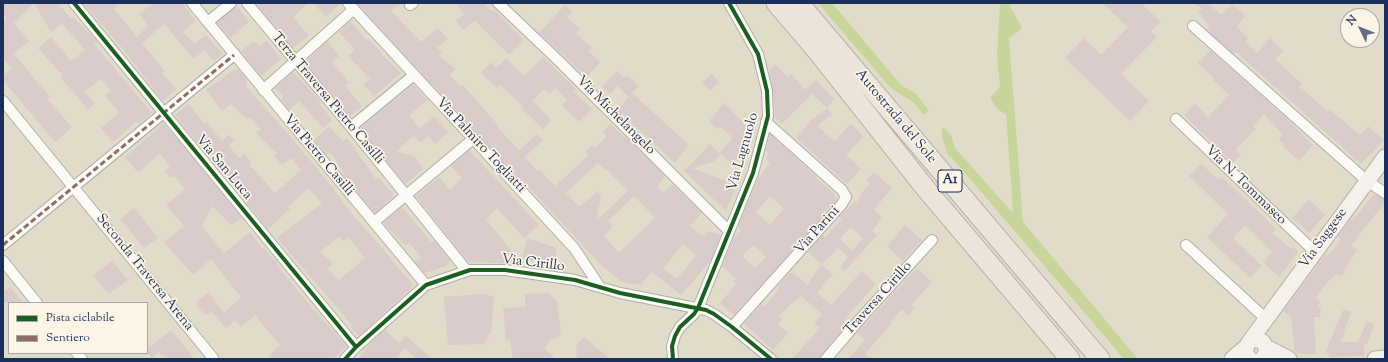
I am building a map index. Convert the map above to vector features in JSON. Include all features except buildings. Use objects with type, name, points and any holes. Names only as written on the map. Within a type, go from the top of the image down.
[{"type":"highway","name":"Autostrada del Sole","points":[[776,3],[817,51],[926,189],[1070,359]]},
{"type":"highway","name":"Autostrada del Sole","points":[[799,3],[1100,359]]},
{"type":"main road","name":"Via Saggese","points":[[1232,359],[1256,349],[1265,320],[1385,157]]},
{"type":"main road","points":[[1256,349],[1289,359]]},
{"type":"main road","points":[[1375,359],[1385,358]]},
{"type":"street","name":"Via San Luca","points":[[74,3],[356,346]]},
{"type":"street","name":"Via Pietro Casilli","points":[[192,3],[426,285]]},
{"type":"street","points":[[208,22],[231,3]]},
{"type":"street","name":"Terza Traversa Pietro Casilli","points":[[247,3],[352,127],[467,271]]},
{"type":"street","name":"Via Michelangelo","points":[[498,3],[560,62],[730,232]]},
{"type":"street","name":"Via Lagnuolo","points":[[698,308],[753,173],[768,116],[767,91],[758,54],[729,3]]},
{"type":"street","name":"Via Palmiro Togliatti","points":[[295,61],[351,6],[574,248],[600,287]]},
{"type":"street","points":[[1193,26],[1367,181],[1385,193]]},
{"type":"street","points":[[3,245],[234,55]]},
{"type":"street","points":[[263,90],[295,61]]},
{"type":"street","points":[[352,127],[414,75]]},
{"type":"street","name":"Seconda Traversa Arena","points":[[3,101],[213,358],[211,359]]},
{"type":"street","name":"Via N. Tommaseo","points":[[1176,119],[1315,252]]},
{"type":"street","name":"Via Parini","points":[[732,328],[842,204],[846,197],[842,190],[766,122]]},
{"type":"street","points":[[374,222],[473,139]]},
{"type":"street","name":"Traversa Cirillo","points":[[826,359],[932,240]]},
{"type":"street","points":[[1186,246],[1265,320]]},
{"type":"street","points":[[3,262],[36,302]]},
{"type":"street","name":"Via Cirillo","points":[[344,359],[356,346],[426,285],[467,271],[505,270],[575,280],[620,293],[698,308],[714,314],[771,359]]},
{"type":"street","points":[[674,359],[672,346],[675,336],[680,327],[694,314],[698,308]]},
{"type":"green space","points":[[818,3],[832,3],[901,85],[915,93],[929,111],[924,115],[914,103],[888,85]]},
{"type":"green space","points":[[1000,3],[1010,3],[1010,6],[1022,28],[1009,38],[1023,222],[1138,359],[1124,359],[947,153],[942,137],[942,129],[944,128],[951,135],[955,148],[1012,212],[1013,211],[1006,114],[997,109],[990,98],[1000,87],[997,57]]},
{"type":"marked path","points":[[3,245],[234,55]]},
{"type":"cycle path","points":[[74,3],[356,347]]},
{"type":"cycle path","points":[[673,359],[672,346],[675,336],[680,327],[694,314],[698,308],[753,173],[768,116],[767,91],[758,54],[729,3]]},
{"type":"cycle path","points":[[345,359],[356,347],[426,285],[470,270],[505,270],[575,280],[620,293],[706,310],[732,327],[771,359]]}]
